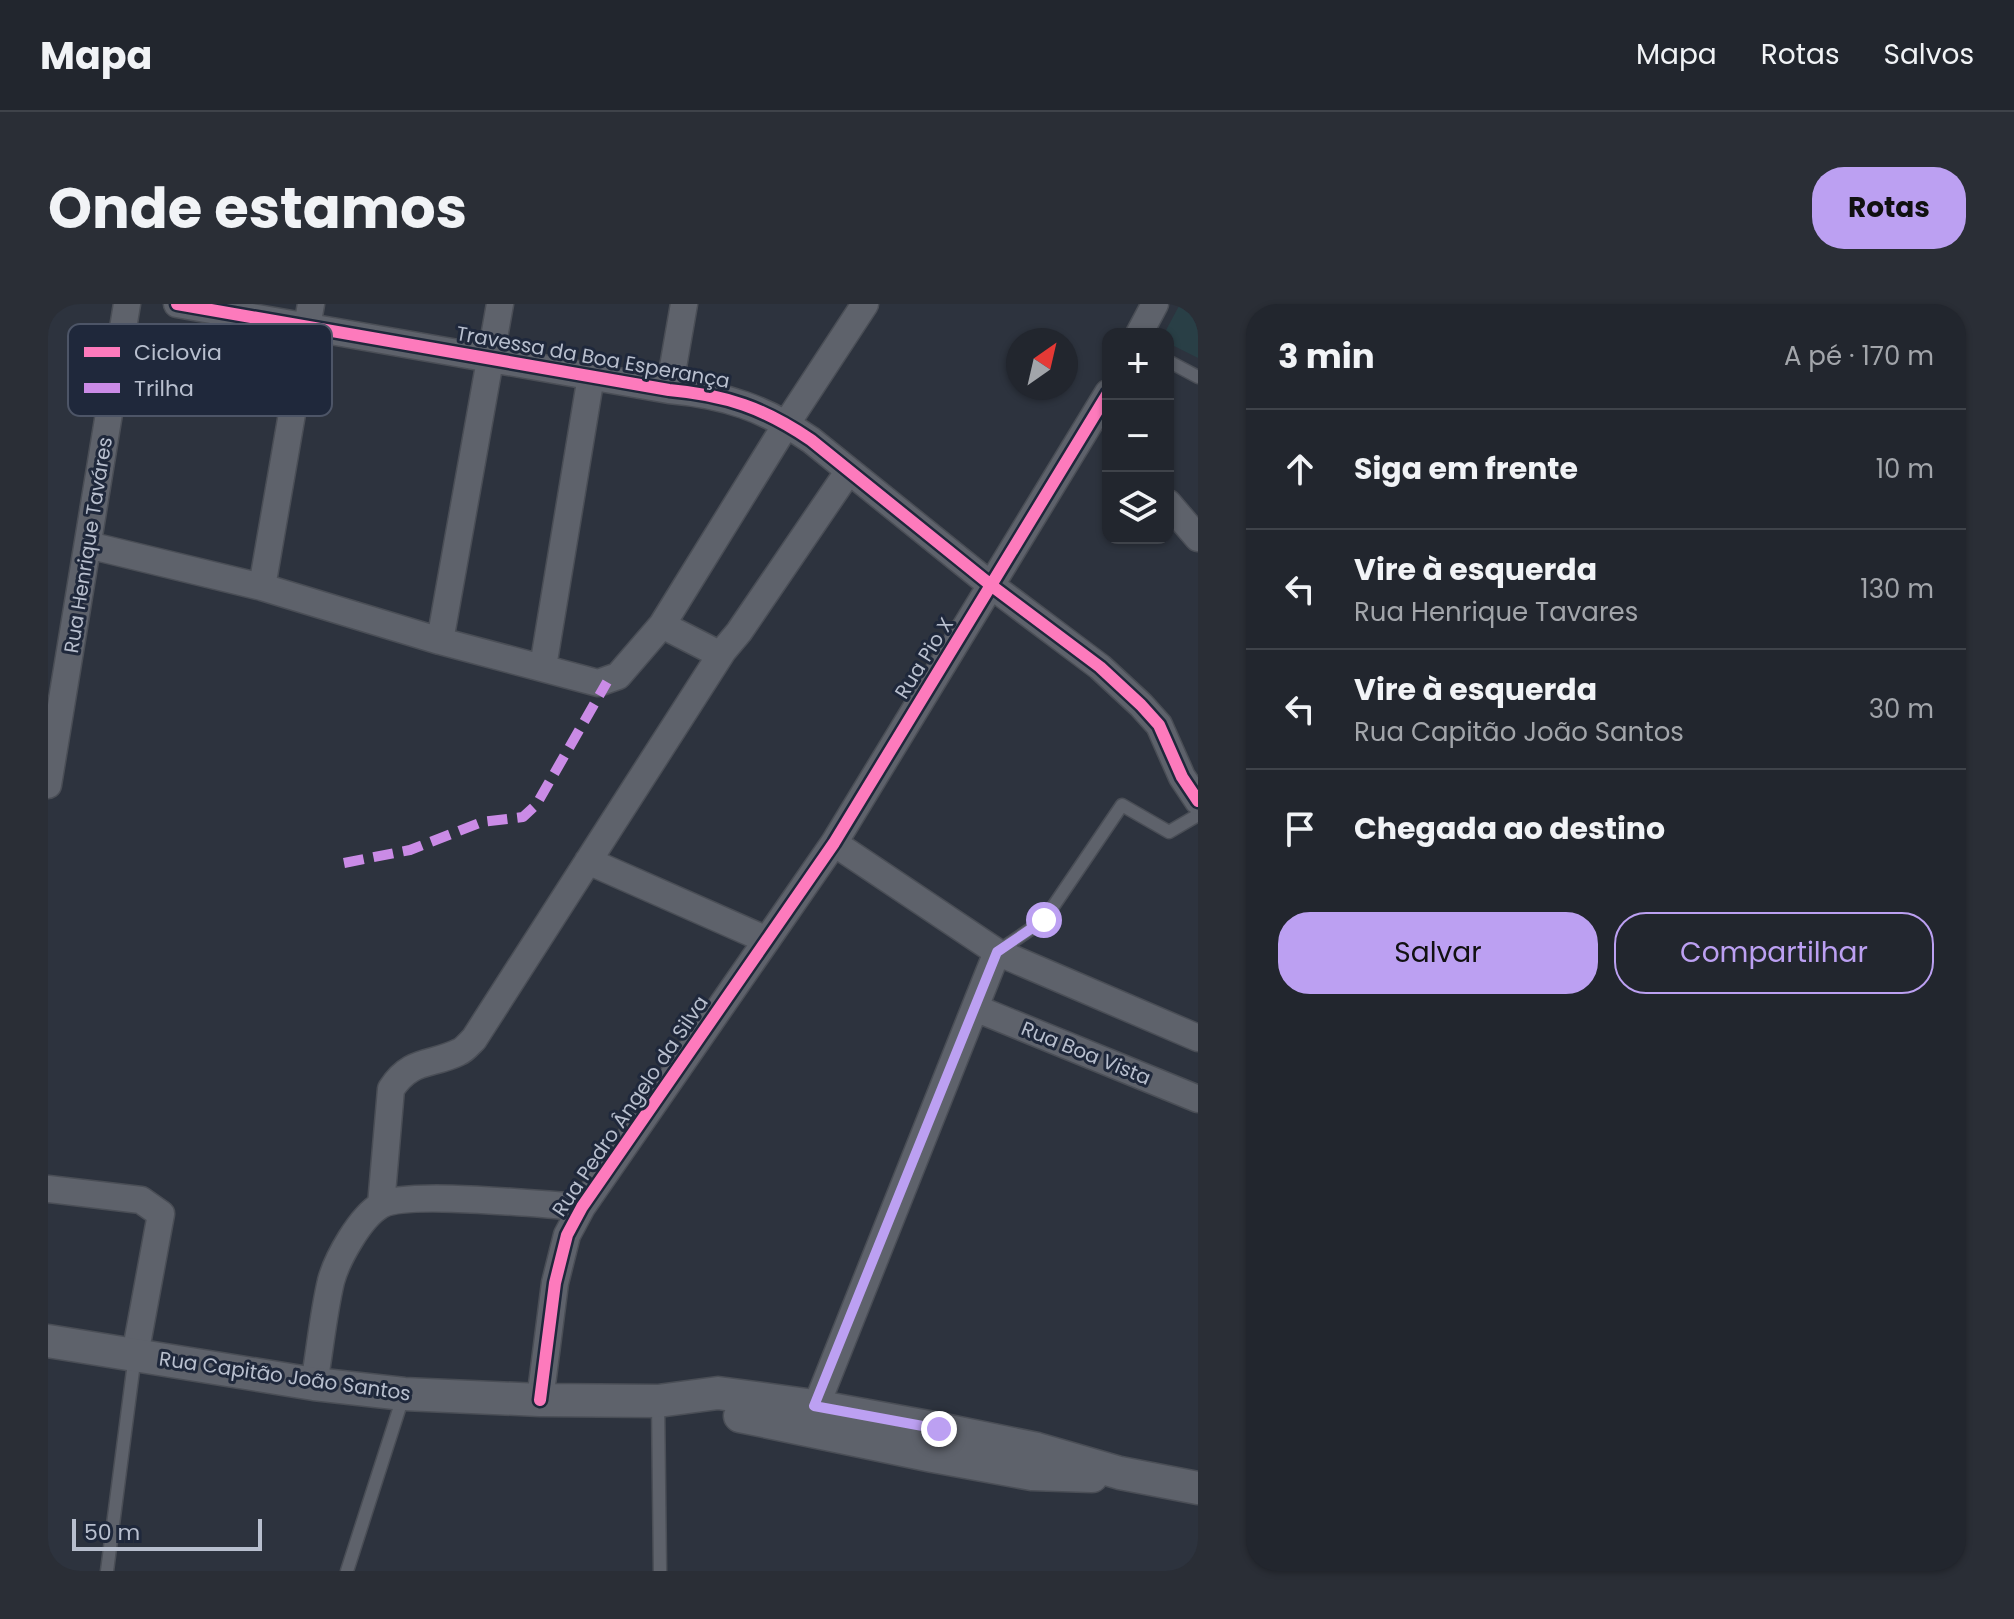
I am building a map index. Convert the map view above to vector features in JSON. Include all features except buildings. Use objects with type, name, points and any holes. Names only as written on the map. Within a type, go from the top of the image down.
[{"type":"street","name":"Rua Henrique Taváres","points":[[124,324],[127,304]]},
{"type":"street","name":"Travessa da Boa Esperança","points":[[177,304],[309,316],[490,359],[669,390],[711,394],[756,408],[787,423],[992,586],[1100,667],[1159,725],[1182,777],[1198,801]]},
{"type":"street","points":[[440,641],[500,304]]},
{"type":"street","points":[[669,390],[684,304]]},
{"type":"street","points":[[88,545],[262,587],[440,641],[598,683],[607,682],[627,668],[662,625],[865,304]]},
{"type":"street","points":[[1142,328],[1155,304]]},
{"type":"street","points":[[543,667],[591,376]]},
{"type":"street","name":"Rua Henrique Taváres","points":[[48,785],[109,416]]},
{"type":"street","points":[[262,587],[292,416]]},
{"type":"street","name":"Rua Pio X","points":[[767,940],[834,843],[992,586],[1102,416]]},
{"type":"street","points":[[381,1205],[391,1089],[399,1077],[411,1069],[423,1062],[460,1052],[474,1039],[723,651],[848,472]]},
{"type":"street","points":[[1174,510],[1198,538]]},
{"type":"street","points":[[662,625],[715,652],[723,651]]},
{"type":"street","points":[[834,843],[997,952],[1198,1038]]},
{"type":"street","points":[[588,861],[767,940]]},
{"type":"street","name":"Rua Pedro Ângelo da Silva","points":[[540,1400],[555,1283],[567,1235],[582,1207],[767,940]]},
{"type":"street","points":[[811,1418],[997,952]]},
{"type":"street","name":"Rua Boa Vista","points":[[975,1008],[1198,1099]]},
{"type":"street","points":[[48,1189],[141,1200],[161,1214],[135,1355]]},
{"type":"street","points":[[314,1384],[332,1279],[346,1247],[364,1221],[381,1205],[411,1198],[582,1207]]},
{"type":"street","name":"Rua Capitão João Santos","points":[[48,1341],[314,1384],[404,1394],[717,1403],[1034,1461],[1067,1477],[1120,1473],[1198,1488]]},
{"type":"lane","points":[[1174,364],[1198,377]]},
{"type":"lane","points":[[997,952],[1044,920],[1122,805],[1169,832],[1198,815]]},
{"type":"lane","points":[[107,1571],[135,1355]]},
{"type":"lane","points":[[347,1571],[404,1394]]},
{"type":"lane","points":[[660,1571],[662,1401]]},
{"type":"shaded area","points":[[1180,304],[1198,304],[1198,358],[1174,346],[1174,328],[1167,328]]},
{"type":"marked path","points":[[344,863],[410,850],[482,822],[523,817],[536,805],[607,682]]},
{"type":"cycle path","points":[[177,304],[291,324]]},
{"type":"cycle path","points":[[332,331],[709,395],[777,419],[811,440],[992,586],[1100,667],[1159,725],[1182,777],[1198,801]]},
{"type":"cycle path","points":[[540,1400],[555,1283],[567,1235],[582,1207],[834,843],[1104,400]]},
{"type":"route","points":[[939,1429],[814,1406],[997,952],[1044,920]]}]
